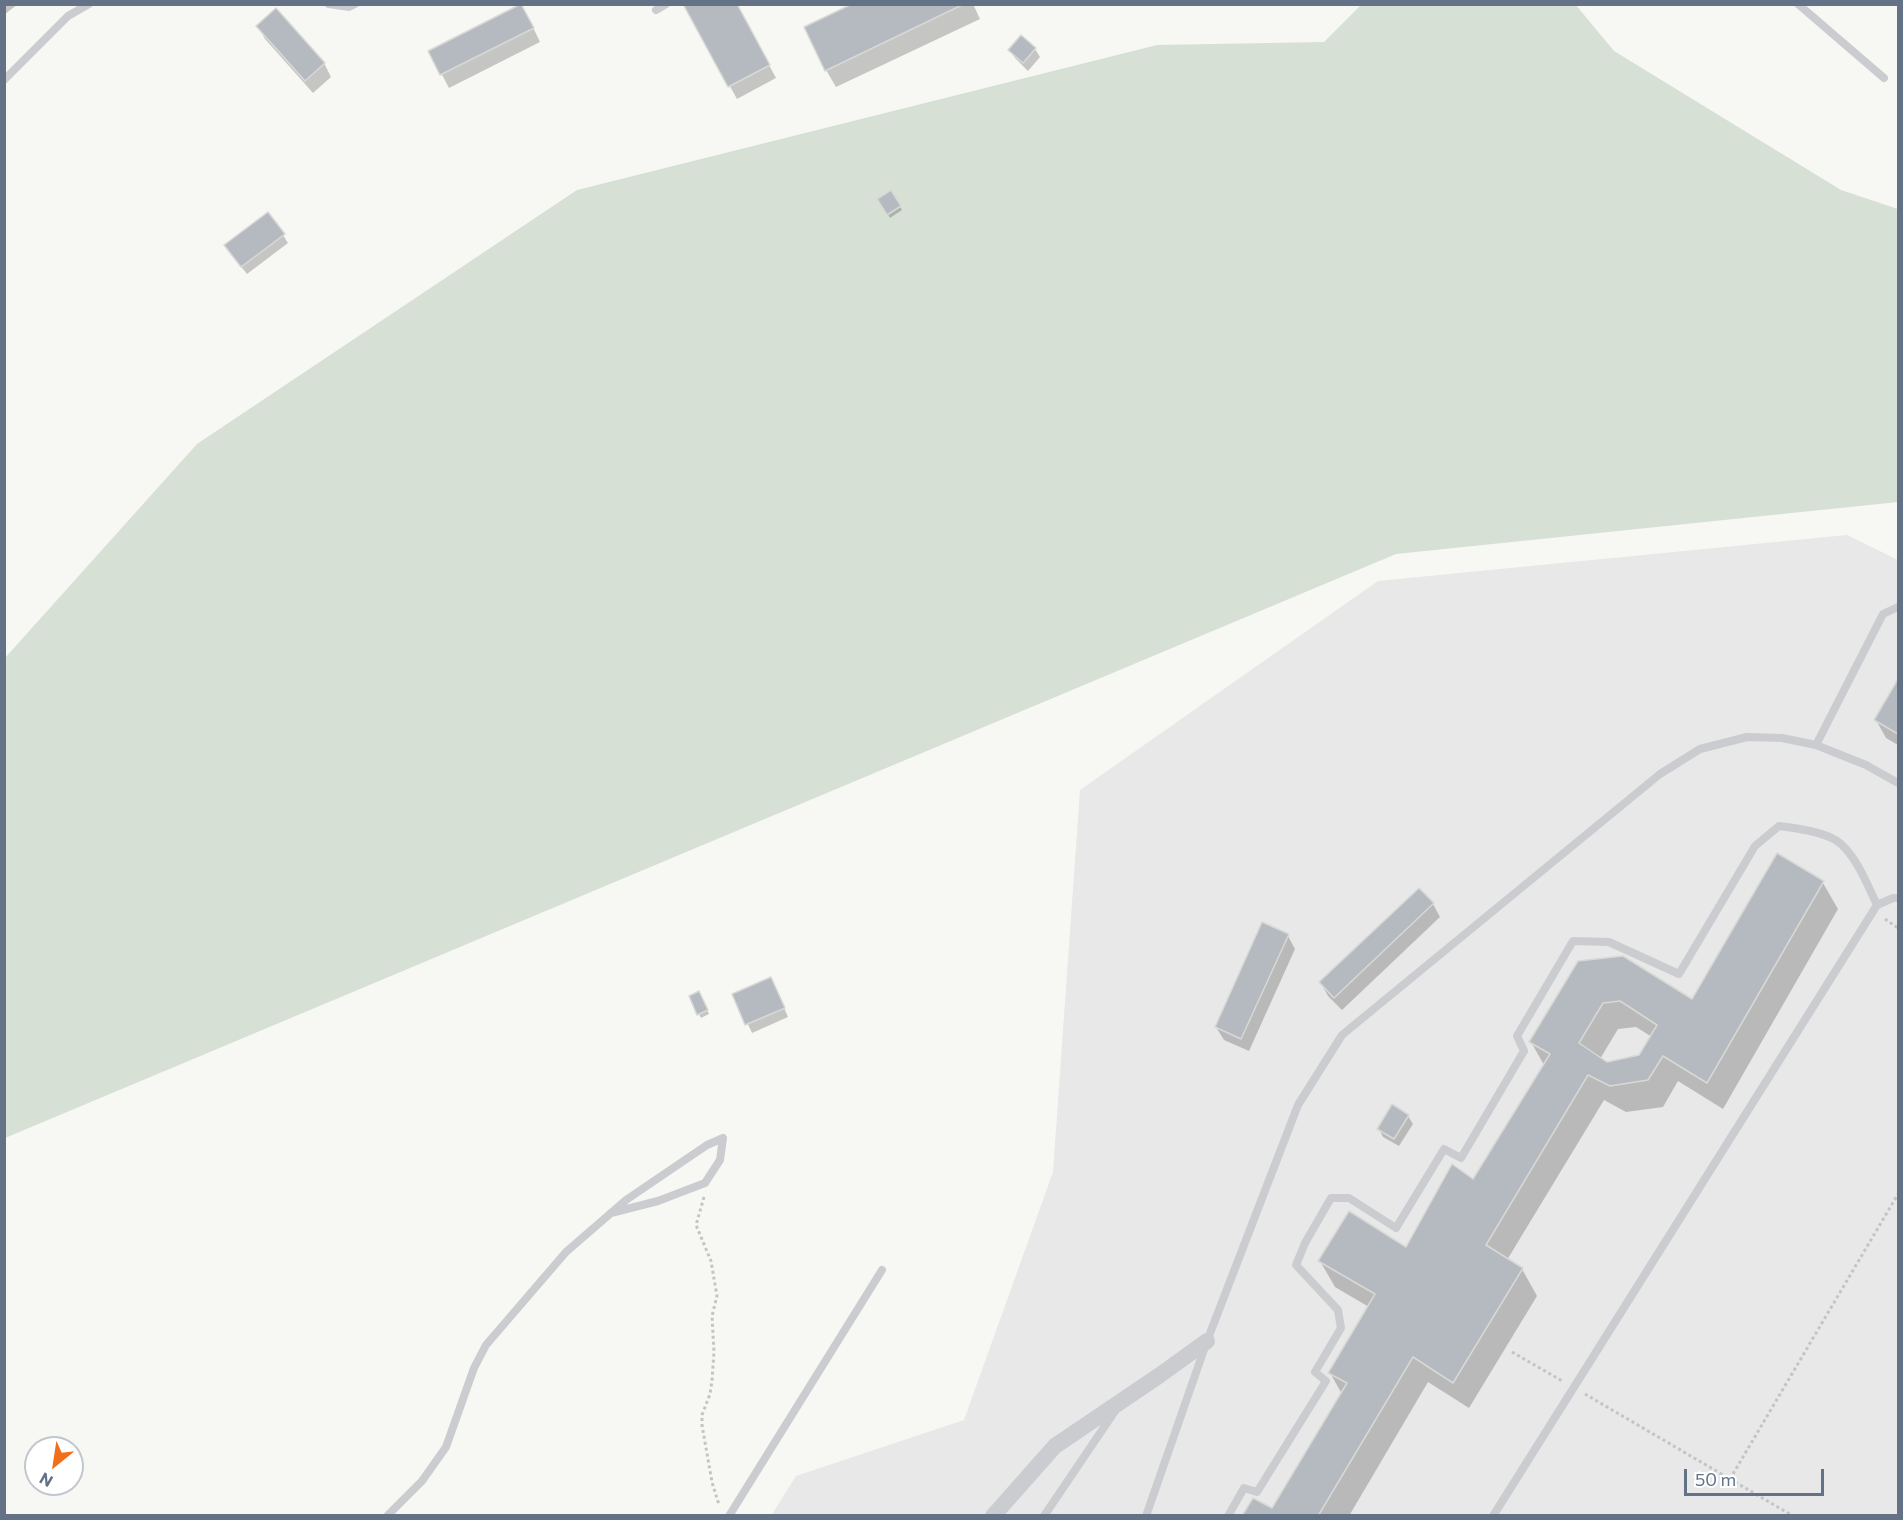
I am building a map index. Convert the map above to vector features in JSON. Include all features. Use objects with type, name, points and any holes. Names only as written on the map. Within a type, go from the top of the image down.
[{"type":"street","points":[[993,1515],[1055,1446],[1207,1341]]},
{"type":"lane","points":[[4,80],[68,16],[89,4]]},
{"type":"lane","points":[[329,4],[349,7],[355,4]]},
{"type":"lane","points":[[656,9],[666,4]]},
{"type":"lane","points":[[1798,4],[1884,78]]},
{"type":"lane","points":[[1816,745],[1883,614],[1899,607]]},
{"type":"lane","points":[[1146,1515],[1207,1341],[1298,1105],[1342,1035],[1660,774],[1700,749],[1747,737],[1782,738],[1816,745],[1866,765],[1899,783]]},
{"type":"lane","points":[[1228,1515],[1244,1488],[1257,1492],[1326,1381],[1315,1372],[1341,1328],[1338,1310],[1296,1265],[1305,1243],[1331,1198],[1349,1198],[1396,1228],[1444,1149],[1461,1158],[1524,1051],[1517,1036],[1572,941],[1609,942],[1679,974],[1755,846],[1779,826],[1810,830],[1840,843],[1858,866],[1877,905]]},
{"type":"lane","points":[[1493,1515],[1877,905],[1893,898],[1899,898]]},
{"type":"lane","points":[[387,1515],[422,1481],[446,1447],[474,1368],[486,1345],[566,1252],[611,1213],[626,1200],[707,1145],[723,1138],[720,1160],[705,1183],[658,1200],[611,1213]]},
{"type":"lane","points":[[729,1515],[882,1270]]},
{"type":"lane","points":[[1044,1515],[1122,1401]]},
{"type":"path","points":[[705,1183],[696,1225],[711,1261],[717,1296],[712,1317],[714,1352],[712,1381],[710,1394],[702,1414],[702,1425],[712,1482],[720,1509]]},
{"type":"path","points":[[1730,1479],[1899,1194]]},
{"type":"path","points":[[1647,1431],[1793,1515]]},
{"type":"shaded area","points":[[1575,4],[1614,51],[1841,190],[1898,209],[1898,502],[1396,554],[5,1138],[5,658],[197,444],[577,190],[1157,45],[1324,42],[1361,5]]},
{"type":"shaded area","points":[[1847,535],[1898,560],[1898,1515],[771,1516],[796,1476],[964,1420],[1053,1172],[1080,790],[1378,581]]},
{"type":"building","points":[[521,4],[534,28],[440,75],[428,51]]},
{"type":"building","points":[[683,4],[737,4],[770,65],[728,87]]},
{"type":"building","points":[[852,4],[964,4],[825,71],[804,27]]},
{"type":"building","points":[[276,8],[325,63],[305,81],[256,26]]},
{"type":"building","points":[[1021,35],[1036,48],[1023,63],[1008,50]]},
{"type":"building","points":[[891,190],[901,206],[887,215],[877,199]]},
{"type":"building","points":[[268,212],[285,234],[241,267],[224,245]]},
{"type":"building","points":[[1898,679],[1898,734],[1874,720]]},
{"type":"building","points":[[1777,853],[1824,881],[1707,1083],[1663,1056],[1648,1080],[1610,1086],[1588,1075],[1486,1245],[1523,1268],[1453,1383],[1413,1357],[1318,1516],[1242,1516],[1253,1498],[1272,1508],[1347,1383],[1328,1373],[1375,1294],[1318,1261],[1349,1211],[1406,1247],[1452,1164],[1473,1179],[1550,1054],[1529,1042],[1578,961],[1623,956],[1692,999]],"holes":[[[1620,1001],[1657,1025],[1639,1055],[1607,1062],[1579,1043],[1603,1003]]]},
{"type":"building","points":[[1419,888],[1434,903],[1334,998],[1319,982]]},
{"type":"building","points":[[1262,922],[1289,934],[1241,1039],[1215,1027]]},
{"type":"building","points":[[771,977],[785,1008],[745,1025],[732,994]]},
{"type":"building","points":[[699,991],[708,1010],[697,1015],[689,996]]},
{"type":"building","points":[[1392,1104],[1409,1115],[1394,1139],[1377,1129]]}]
